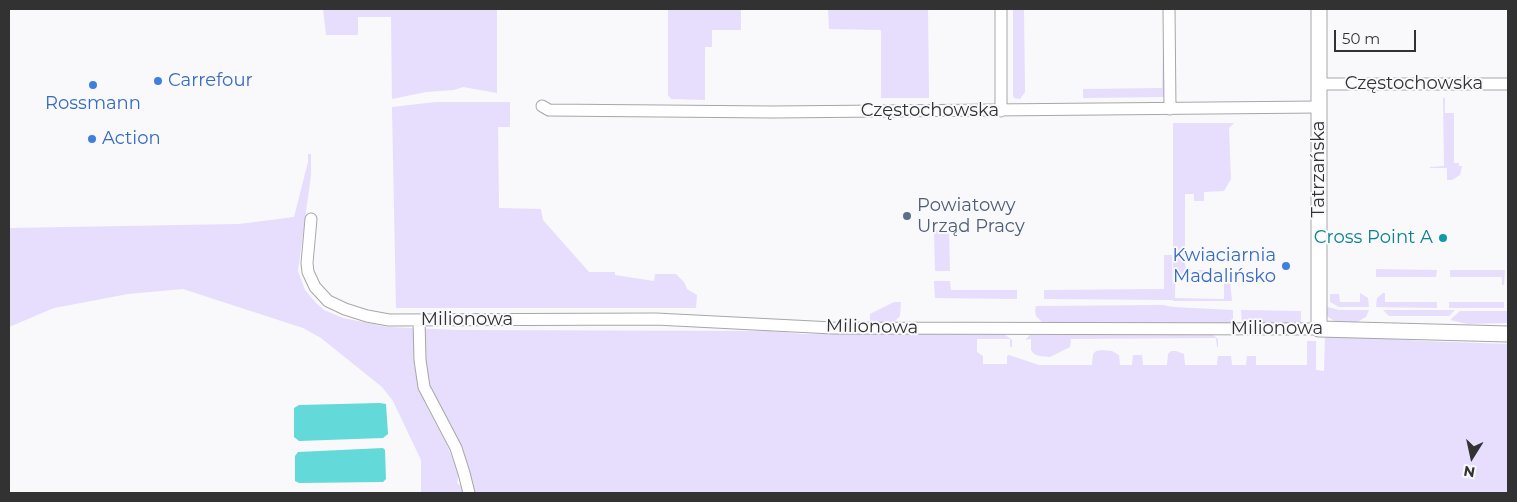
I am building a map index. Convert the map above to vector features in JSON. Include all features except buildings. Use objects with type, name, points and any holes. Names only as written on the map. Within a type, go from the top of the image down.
[{"type":"street","points":[[1001,9],[1001,111]]},
{"type":"street","points":[[1170,9],[1170,109]]},
{"type":"street","name":"Tatrzańska","points":[[1319,9],[1319,329]]},
{"type":"street","name":"Częstochowska","points":[[1319,84],[1508,84]]},
{"type":"street","name":"Częstochowska","points":[[542,106],[549,110],[642,112],[1001,111],[1319,107]]},
{"type":"street","name":"Milionowa","points":[[311,219],[307,268],[311,280],[320,295],[345,309],[389,320],[656,319],[833,328],[1319,329],[1508,334]]},
{"type":"street","points":[[419,320],[420,360],[424,387],[456,448],[469,493]]},
{"type":"shaded area","points":[[323,9],[497,9],[497,93],[463,87],[392,99],[391,17],[358,17],[358,35],[326,35]]},
{"type":"shaded area","points":[[668,9],[741,9],[741,30],[712,30],[712,47],[705,47],[705,100],[671,99],[668,95]]},
{"type":"shaded area","points":[[828,9],[928,9],[929,98],[881,98],[881,30],[829,29]]},
{"type":"shaded area","points":[[1013,9],[1024,9],[1025,92],[1020,99],[1014,98],[1013,95]]},
{"type":"shaded area","points":[[1163,47],[1165,47],[1164,97],[1083,98],[1083,89],[1162,88]]},
{"type":"shaded area","points":[[1443,98],[1445,98],[1445,113],[1454,113],[1454,163],[1459,163],[1459,166],[1462,166],[1460,175],[1452,180],[1447,180],[1447,168],[1430,168],[1444,166]]},
{"type":"shaded area","points":[[436,102],[510,102],[510,127],[498,127],[499,208],[541,209],[543,220],[589,272],[615,272],[615,275],[654,281],[655,274],[676,274],[684,282],[687,289],[697,295],[696,308],[396,308],[392,107]]},
{"type":"shaded area","points":[[1173,123],[1234,123],[1229,128],[1231,179],[1224,191],[1204,192],[1204,201],[1194,201],[1194,194],[1185,194],[1185,264],[1187,275],[1175,275],[1175,298],[1224,299],[1224,276],[1198,275],[1198,270],[1220,270],[1227,274],[1230,280],[1232,301],[1173,301]]},
{"type":"shaded area","points":[[308,154],[311,154],[311,175],[298,271],[305,290],[315,302],[324,310],[343,318],[388,327],[458,330],[1004,334],[1012,340],[1012,347],[1010,347],[1010,339],[977,339],[977,352],[983,356],[983,364],[1007,364],[1007,356],[1009,355],[1039,365],[1092,365],[1093,354],[1096,351],[1102,350],[1112,351],[1119,355],[1120,365],[1132,365],[1133,355],[1142,355],[1143,365],[1167,365],[1168,354],[1171,351],[1176,351],[1184,354],[1185,365],[1217,365],[1218,356],[1231,356],[1232,365],[1246,365],[1247,356],[1256,356],[1256,365],[1307,365],[1307,341],[1316,341],[1316,370],[1324,371],[1325,336],[1508,344],[1508,493],[474,493],[415,354],[414,365],[424,401],[447,445],[459,474],[457,483],[464,488],[464,493],[421,493],[421,460],[393,401],[382,387],[321,338],[303,328],[183,289],[128,294],[54,308],[9,327],[9,228],[239,224],[294,217],[308,162]]},
{"type":"shaded area","points":[[934,230],[949,230],[950,271],[935,271]]},
{"type":"shaded area","points":[[1164,255],[1172,255],[1173,300],[1044,299],[1044,290],[1164,289]]},
{"type":"shaded area","points":[[1376,269],[1437,270],[1436,277],[1376,277]]},
{"type":"shaded area","points":[[1450,270],[1505,270],[1504,285],[1502,285],[1502,277],[1450,277]]},
{"type":"shaded area","points":[[934,281],[950,281],[951,290],[1017,290],[1017,299],[935,298]]},
{"type":"shaded area","points":[[1360,293],[1368,298],[1369,307],[1339,307],[1330,302],[1330,294],[1339,294],[1340,302],[1360,302]]},
{"type":"shaded area","points":[[1385,293],[1385,302],[1437,302],[1437,308],[1376,307],[1377,298]]},
{"type":"shaded area","points":[[894,302],[901,302],[900,316],[895,321],[871,323],[870,314]]},
{"type":"shaded area","points":[[1449,302],[1504,302],[1504,308],[1449,308]]},
{"type":"shaded area","points":[[1163,305],[1233,310],[1233,323],[1042,322],[1036,316],[1035,310],[1036,306]]},
{"type":"shaded area","points":[[1324,306],[1339,310],[1369,310],[1366,317],[1355,323],[1336,322],[1328,317]]},
{"type":"shaded area","points":[[1241,310],[1301,311],[1301,323],[1242,323]]},
{"type":"shaded area","points":[[1383,310],[1455,310],[1449,316],[1389,316]]},
{"type":"shaded area","points":[[1460,311],[1507,311],[1508,323],[1468,324],[1450,320]]},
{"type":"shaded area","points":[[1212,334],[1218,339],[1218,347],[1216,338],[1071,339],[1070,347],[1050,357],[1034,354],[1031,350],[1031,339],[1025,340],[1030,335]]},
{"type":"water","points":[[386,404],[388,434],[383,438],[299,441],[294,437],[294,408],[299,405]]},
{"type":"water","points":[[383,448],[385,450],[386,479],[383,482],[299,483],[295,481],[295,456],[298,452]]},
{"type":"place","name":"Carrefour","points":[[158,81]]},
{"type":"place","name":"Rossmann","points":[[93,85]]},
{"type":"place","name":"Action","points":[[92,139]]},
{"type":"place","name":"Powiatowy Urząd Pracy","points":[[907,216]]},
{"type":"place","name":"Cross Point A","points":[[1443,238]]},
{"type":"place","name":"Kwiaciarnia Madalińsko","points":[[1286,266]]}]
